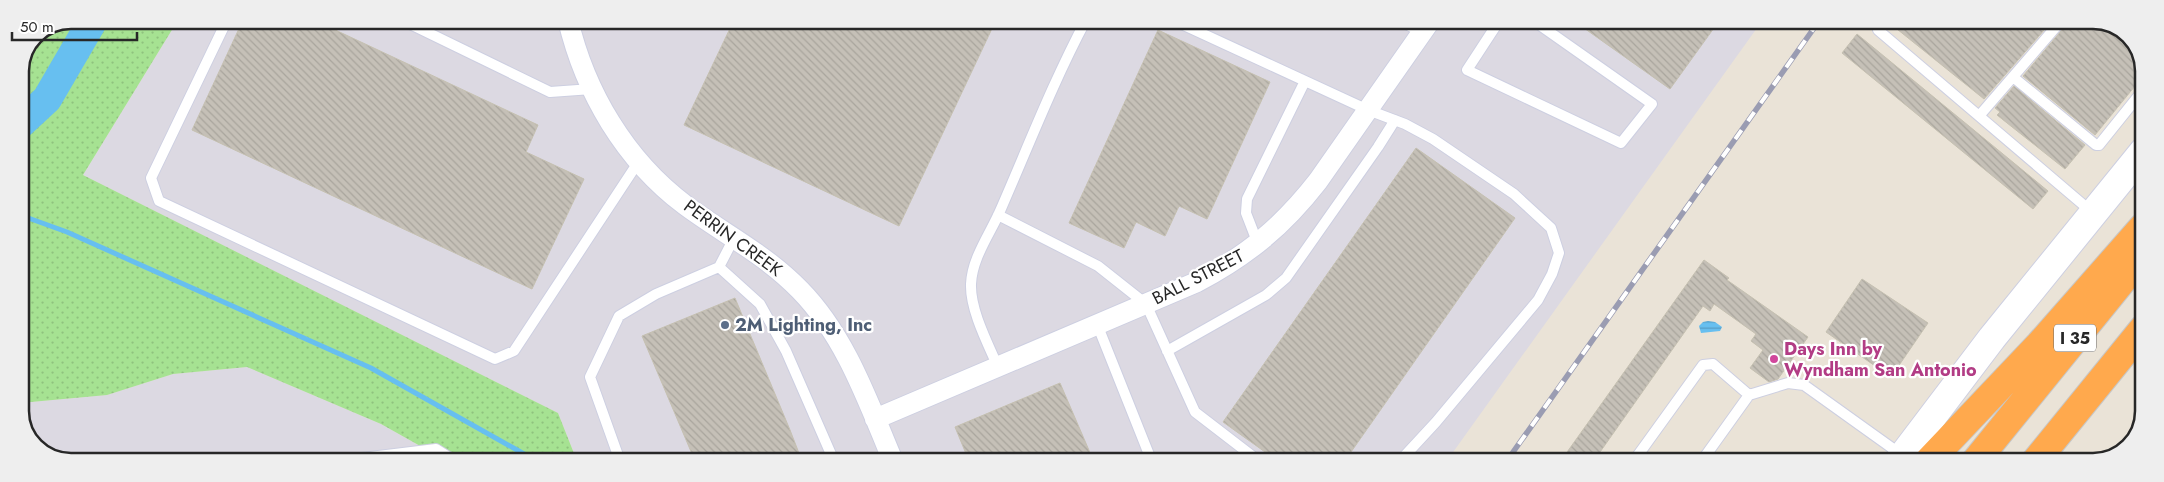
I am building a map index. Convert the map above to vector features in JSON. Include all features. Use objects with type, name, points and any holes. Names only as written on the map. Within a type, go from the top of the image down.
[{"type":"highway","points":[[1937,453],[2040,344],[2135,235]]},
{"type":"highway","name":"I 35","points":[[1982,453],[2135,265]]},
{"type":"highway","name":"I 35","points":[[2043,453],[2135,339]]},
{"type":"main road","points":[[1893,453],[1992,338],[2135,163]]},
{"type":"street","name":"PERRIN CREEK","points":[[571,29],[583,70],[592,89],[615,130],[640,162],[658,182],[684,204],[778,269],[801,291],[822,316],[851,363],[889,453]]},
{"type":"street","name":"BALL STREET","points":[[875,419],[1204,278],[1225,267],[1258,244],[1298,206],[1424,29]]},
{"type":"lane","points":[[223,29],[151,178],[159,201],[495,359],[514,351],[640,162]]},
{"type":"lane","points":[[420,29],[550,92],[592,89]]},
{"type":"lane","points":[[998,367],[978,322],[971,286],[974,264],[998,215],[1069,52],[1081,29]]},
{"type":"lane","points":[[1194,29],[1434,139],[1514,194],[1551,228],[1559,252],[1552,274],[1538,300],[1436,422],[1407,453]]},
{"type":"lane","points":[[1494,29],[1466,70],[1621,143],[1652,104],[1545,29]]},
{"type":"lane","points":[[1878,29],[2094,214]]},
{"type":"lane","points":[[1979,116],[2054,29]]},
{"type":"lane","points":[[2013,77],[2096,145],[2099,144],[2135,99]]},
{"type":"lane","points":[[1258,244],[1246,213],[1247,199],[1305,80]]},
{"type":"lane","points":[[1167,351],[1266,295],[1286,278],[1378,147],[1394,120]]},
{"type":"lane","points":[[998,215],[1098,266],[1146,304],[1195,412],[1248,453]]},
{"type":"lane","points":[[617,453],[590,377],[618,316],[656,294],[719,267],[734,238]]},
{"type":"lane","points":[[719,267],[760,304],[786,351],[831,453]]},
{"type":"lane","points":[[1097,324],[1148,453]]},
{"type":"lane","points":[[1639,453],[1703,365],[1713,364],[1749,395]]},
{"type":"lane","points":[[1707,453],[1749,395],[1788,383],[1804,385],[1885,453]]},
{"type":"lane","points":[[403,453],[436,449],[442,453]]},
{"type":"shaded area","points":[[172,29],[1756,29],[1452,453],[574,453],[558,413],[83,175]]},
{"type":"shaded area","points":[[247,367],[381,424],[433,453],[71,453],[50,448],[39,439],[32,427],[29,402],[107,395],[173,374]]},
{"type":"green space","points":[[172,29],[83,175],[558,413],[574,453],[433,453],[381,424],[247,367],[173,374],[107,395],[29,402],[30,63],[32,55],[41,41],[55,32],[63,30]]},
{"type":"water","points":[[1703,322],[1715,322],[1722,327],[1720,331],[1701,333],[1699,326]]},
{"type":"building","points":[[239,29],[333,29],[538,125],[526,152],[584,179],[532,289],[192,130]]},
{"type":"building","points":[[730,29],[992,29],[899,226],[684,125]]},
{"type":"building","points":[[1585,29],[1713,29],[1670,89]]},
{"type":"building","points":[[1897,29],[2045,29],[1984,99]]},
{"type":"building","points":[[2063,29],[2093,29],[2114,34],[2125,43],[2134,63],[2135,86],[2095,135],[2023,76]]},
{"type":"building","points":[[1158,30],[1270,82],[1207,219],[1179,206],[1165,236],[1136,222],[1124,248],[1069,223]]},
{"type":"building","points":[[1857,34],[2048,191],[2033,209],[1842,53]]},
{"type":"building","points":[[2014,86],[2085,145],[2065,169],[1997,115],[2000,112],[1995,108]]},
{"type":"building","points":[[1416,148],[1515,218],[1350,453],[1266,453],[1223,422]]},
{"type":"building","name":"Days Inn by Wyndham San Antonio","points":[[1704,260],[1729,278],[1727,280],[1808,337],[1778,379],[1769,382],[1750,368],[1763,350],[1751,341],[1756,334],[1714,304],[1710,311],[1703,306],[1599,453],[1566,453]]},
{"type":"building","points":[[1862,279],[1928,323],[1891,377],[1826,332]]},
{"type":"building","points":[[735,298],[799,453],[692,453],[642,336]]},
{"type":"building","points":[[1060,383],[1090,453],[966,453],[955,427]]},
{"type":"waterway","points":[[29,116],[47,99],[88,29]]},
{"type":"waterway","points":[[29,218],[67,232],[371,368],[522,453]]},
{"type":"railway","points":[[1512,453],[1813,29]]},
{"type":"place","name":"2M Lighting, Inc","points":[[725,325]]},
{"type":"place","name":"Days Inn by Wyndham San Antonio","points":[[1774,359]]}]
